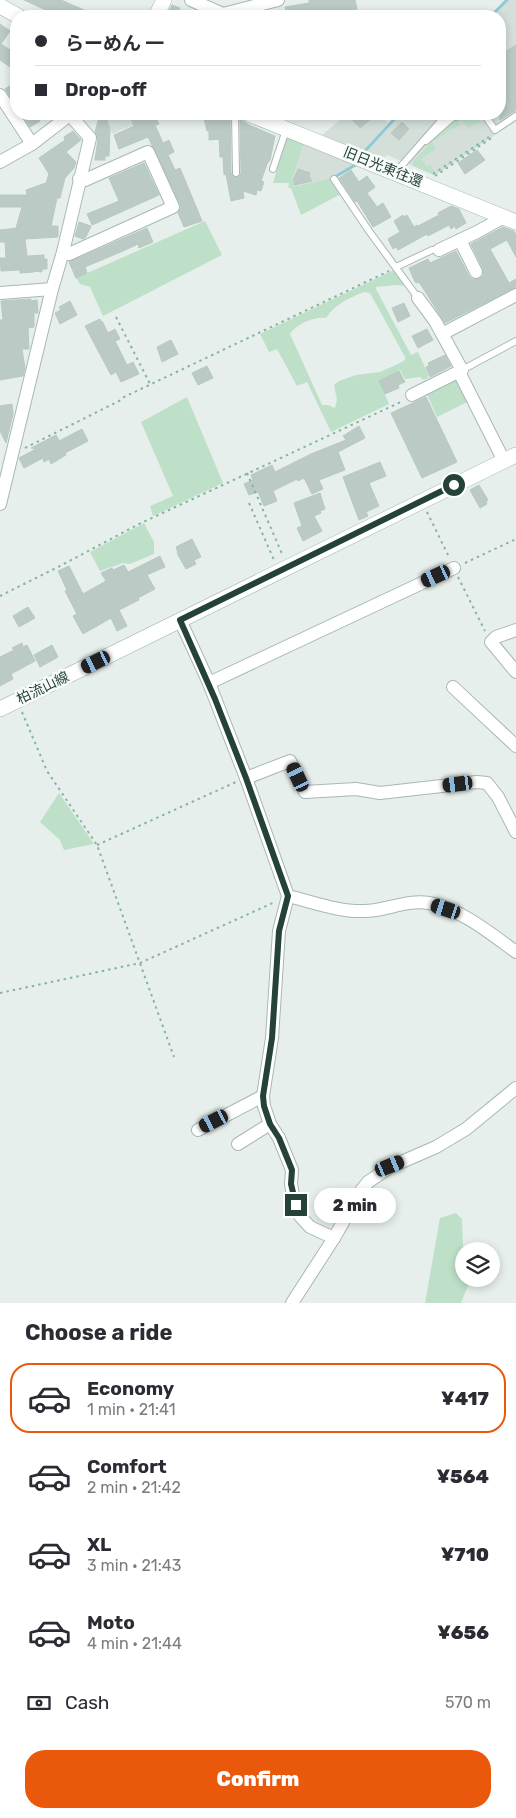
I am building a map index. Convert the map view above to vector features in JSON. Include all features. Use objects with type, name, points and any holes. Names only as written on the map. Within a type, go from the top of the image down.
[{"type":"main road","name":"旧日光東往還","points":[[264,120],[510,220]]},
{"type":"main road","name":"柏流山線","points":[[0,709],[510,458]]},
{"type":"street","points":[[191,0],[214,10]]},
{"type":"street","points":[[239,10],[278,0]]},
{"type":"street","points":[[0,95],[10,110]]},
{"type":"street","points":[[16,120],[32,144]]},
{"type":"street","points":[[0,162],[32,144],[63,120]]},
{"type":"street","points":[[0,504],[8,451],[63,252],[90,138],[76,120]]},
{"type":"street","points":[[63,252],[69,254],[172,206],[148,152],[85,180],[79,179]]},
{"type":"street","points":[[439,250],[510,220]]},
{"type":"street","points":[[460,240],[476,272]]},
{"type":"street","points":[[0,293],[52,289]]},
{"type":"street","points":[[442,334],[516,295]]},
{"type":"street","points":[[418,298],[435,321],[460,371],[510,458]]},
{"type":"street","points":[[412,395],[460,371]]},
{"type":"street","points":[[209,683],[454,568]]},
{"type":"street","points":[[180,620],[209,683],[246,778],[288,896],[279,931],[272,1038],[263,1096],[264,1106],[270,1124],[279,1138],[292,1170],[292,1189],[300,1216],[310,1227],[334,1238]]},
{"type":"street","points":[[516,630],[496,637],[491,642],[516,672]]},
{"type":"street","points":[[454,687],[516,746]]},
{"type":"street","points":[[246,778],[290,761],[305,792],[356,789],[380,793],[477,782],[487,783],[498,797],[516,832]]},
{"type":"street","points":[[288,896],[348,910],[365,912],[397,905],[428,903],[461,916],[487,931],[516,952]]},
{"type":"street","points":[[292,1303],[368,1182],[390,1166],[436,1146],[466,1129],[515,1092]]},
{"type":"street","points":[[198,1130],[263,1096]]},
{"type":"street","points":[[238,1144],[270,1124]]},
{"type":"lane","points":[[488,120],[495,130],[516,116]]},
{"type":"lane","points":[[235,120],[236,173]]},
{"type":"lane","points":[[419,147],[430,131],[441,120]]},
{"type":"lane","points":[[395,173],[419,147],[450,120]]},
{"type":"lane","points":[[274,169],[286,129]]},
{"type":"lane","points":[[334,179],[418,298]]},
{"type":"lane","points":[[396,267],[432,250],[439,250]]},
{"type":"lane","points":[[460,371],[516,341]]},
{"type":"path","points":[[422,183],[492,136]]},
{"type":"path","points":[[8,451],[151,385],[286,318],[396,267]]},
{"type":"path","points":[[116,317],[151,385]]},
{"type":"path","points":[[0,596],[139,524],[412,395]]},
{"type":"path","points":[[247,473],[283,569]]},
{"type":"path","points":[[422,501],[491,642]]},
{"type":"path","points":[[249,502],[283,569]]},
{"type":"path","points":[[454,568],[516,539]]},
{"type":"path","points":[[18,701],[47,771],[97,845],[174,1057]]},
{"type":"path","points":[[97,845],[246,778]]},
{"type":"path","points":[[0,993],[140,963],[288,896]]},
{"type":"shaded area","points":[[509,0],[516,0],[516,121],[435,175],[387,155],[382,160],[365,153],[395,120],[506,120],[506,10],[499,10]]},
{"type":"shaded area","points":[[108,120],[144,120],[112,134]]},
{"type":"shaded area","points":[[340,120],[385,120],[388,123],[362,152],[322,135]]},
{"type":"shaded area","points":[[304,143],[355,164],[332,178],[293,187],[292,181]]},
{"type":"green space","points":[[462,120],[458,123],[459,125],[432,142],[436,149],[421,159],[427,167],[430,165],[435,172],[432,174],[413,166],[413,162],[450,122]]},
{"type":"green space","points":[[462,120],[481,120],[468,128]]},
{"type":"green space","points":[[289,136],[304,143],[292,181],[295,182],[293,187],[332,178],[343,193],[301,215],[291,188],[288,188],[289,183],[273,183],[286,139]]},
{"type":"green space","points":[[205,221],[222,255],[103,316],[90,287],[80,284],[76,278]]},
{"type":"green space","points":[[394,270],[407,286],[396,285],[376,287],[376,289],[411,355],[418,352],[428,378],[423,380],[420,377],[405,379],[400,370],[379,381],[389,404],[331,432],[307,382],[297,386],[277,349],[269,352],[260,334]],"holes":[[[364,292],[370,293],[405,360],[380,372],[356,375],[339,381],[334,385],[337,400],[335,408],[322,405],[290,334],[306,322],[317,318],[326,318],[338,305],[348,299]]]},
{"type":"green space","points":[[454,378],[459,380],[469,401],[437,417],[426,392]]},
{"type":"green space","points":[[187,397],[223,483],[153,516],[150,506],[173,496],[141,422]]},
{"type":"green space","points":[[144,523],[154,542],[154,554],[130,564],[123,563],[100,571],[90,552]]},
{"type":"green space","points":[[59,793],[94,844],[64,850],[60,840],[40,822]]},
{"type":"green space","points":[[456,1213],[462,1219],[463,1242],[455,1242],[455,1287],[468,1287],[461,1303],[425,1303],[440,1218]]},
{"type":"building","points":[[24,0],[61,0],[84,10],[46,10]]},
{"type":"building","points":[[309,0],[355,0],[357,9],[286,10],[285,7],[309,3]]},
{"type":"building","points":[[172,5],[180,8],[179,10],[170,10]]},
{"type":"building","points":[[0,24],[10,31],[1,44],[10,50],[10,67],[0,60]]},
{"type":"building","points":[[516,45],[516,110],[506,116],[506,51]]},
{"type":"building","points":[[10,86],[10,96],[5,89]]},
{"type":"building","points":[[26,120],[40,121],[30,127]]},
{"type":"building","points":[[98,120],[107,120],[110,129],[109,156],[105,156],[105,160],[95,160],[98,139],[95,132]]},
{"type":"building","points":[[132,120],[157,120],[159,124],[155,125],[163,143],[169,140],[174,152],[168,155],[175,170],[180,168],[202,221],[184,227],[178,213],[181,208],[180,204],[148,137],[119,149],[114,135],[134,126]]},
{"type":"building","points":[[204,120],[230,120],[231,173],[234,178],[239,177],[241,173],[240,120],[275,136],[270,160],[261,181],[264,182],[261,191],[257,190],[256,195],[243,191],[244,198],[231,201],[226,174],[224,175],[223,157],[220,157],[219,139],[209,140],[209,131],[207,131]]},
{"type":"building","points":[[353,120],[370,120],[360,128]]},
{"type":"building","points":[[402,122],[409,129],[399,140],[391,133]]},
{"type":"building","points":[[73,131],[81,140],[66,152],[76,162],[74,168],[65,178],[60,198],[57,198],[51,226],[58,226],[58,237],[25,239],[27,256],[44,255],[44,259],[47,259],[47,269],[42,269],[42,272],[20,273],[20,270],[1,271],[0,258],[6,258],[5,242],[0,242],[0,230],[16,228],[22,207],[0,207],[0,195],[27,195],[26,190],[46,183],[49,174],[39,158],[65,140],[64,137]]},
{"type":"building","points":[[477,150],[485,160],[465,174],[458,163]]},
{"type":"building","points":[[144,163],[159,195],[92,225],[87,214],[119,201],[109,178]]},
{"type":"building","points":[[298,169],[310,173],[309,176],[312,181],[294,185],[295,181],[293,181]]},
{"type":"building","points":[[351,170],[359,182],[367,176],[375,187],[367,193],[377,207],[383,203],[391,217],[373,227],[357,201],[355,202],[339,178]]},
{"type":"building","points":[[451,206],[459,209],[466,223],[456,229],[455,226],[451,229],[449,225],[428,236],[427,234],[398,250],[396,247],[393,249],[388,239],[400,232],[394,221],[403,215],[404,217],[407,215],[414,227],[418,226]]},
{"type":"building","points":[[79,222],[91,226],[86,237],[83,239],[75,236]]},
{"type":"building","points":[[503,227],[514,231],[516,235],[516,257],[507,240],[490,249],[509,283],[516,279],[516,287],[445,323],[419,282],[415,282],[409,268],[428,259],[430,263],[456,251],[469,276],[472,279],[479,279],[483,276],[483,269],[471,244]]},
{"type":"building","points":[[147,228],[153,242],[139,248],[138,244],[85,267],[87,273],[76,278],[69,262]]},
{"type":"building","points":[[31,299],[31,301],[37,300],[38,313],[34,313],[34,327],[28,328],[29,349],[22,349],[25,368],[23,376],[0,380],[0,320],[3,320],[1,301]]},
{"type":"building","points":[[70,301],[77,315],[60,324],[55,313],[61,310],[59,307]]},
{"type":"building","points":[[404,303],[410,316],[398,322],[392,308]]},
{"type":"building","points":[[100,319],[108,333],[115,329],[120,339],[115,341],[127,365],[133,362],[139,374],[121,382],[116,372],[111,375],[85,326]]},
{"type":"building","points":[[427,329],[433,340],[418,348],[412,336]]},
{"type":"building","points":[[171,340],[178,354],[162,362],[157,347]]},
{"type":"building","points":[[445,355],[451,366],[430,377],[426,367],[429,366],[428,363]]},
{"type":"building","points":[[207,366],[213,378],[198,385],[192,373]]},
{"type":"building","points":[[399,371],[405,382],[398,385],[399,388],[385,394],[379,381]]},
{"type":"building","points":[[426,397],[457,462],[422,478],[391,413]]},
{"type":"building","points":[[12,404],[13,414],[6,443],[0,431],[0,406]]},
{"type":"building","points":[[359,426],[365,438],[338,452],[345,470],[319,480],[323,489],[312,494],[304,478],[298,481],[297,479],[273,491],[277,501],[264,506],[258,492],[249,495],[244,484],[253,480],[251,475],[272,465],[275,472],[311,454],[346,440],[343,436]]},
{"type":"building","points":[[82,429],[88,441],[65,453],[66,455],[51,464],[49,459],[44,462],[43,458],[24,468],[19,458],[36,449],[31,448],[56,435],[59,441]]},
{"type":"building","points":[[380,462],[386,476],[369,483],[379,506],[366,512],[368,516],[359,520],[343,477]]},
{"type":"building","points":[[479,485],[488,500],[486,501],[487,504],[480,508],[470,490]]},
{"type":"building","points":[[320,493],[325,509],[314,516],[322,531],[303,541],[297,528],[302,526],[294,503]]},
{"type":"building","points":[[192,539],[201,557],[194,560],[196,564],[186,569],[177,553],[176,547]]},
{"type":"building","points":[[160,556],[165,567],[147,575],[155,589],[119,610],[127,626],[117,631],[111,618],[83,634],[73,616],[77,614],[65,591],[67,590],[58,571],[69,566],[83,594],[106,581],[101,573],[124,565],[128,572]]},
{"type":"building","points":[[28,607],[35,618],[19,627],[13,616]]},
{"type":"building","points":[[22,643],[23,647],[27,645],[35,661],[11,674],[13,679],[0,686],[0,657],[14,650],[12,648]]},
{"type":"building","points":[[52,645],[58,657],[40,667],[34,655]]},
{"type":"waterway","points":[[497,10],[507,0]]},
{"type":"waterway","points":[[364,152],[393,120]]},
{"type":"waterway","points":[[333,178],[357,164]]},
{"type":"route","points":[[296,1205],[291,1184],[292,1170],[279,1138],[270,1124],[263,1096],[272,1038],[279,931],[288,896],[246,778],[209,683],[180,620],[454,485]]}]
